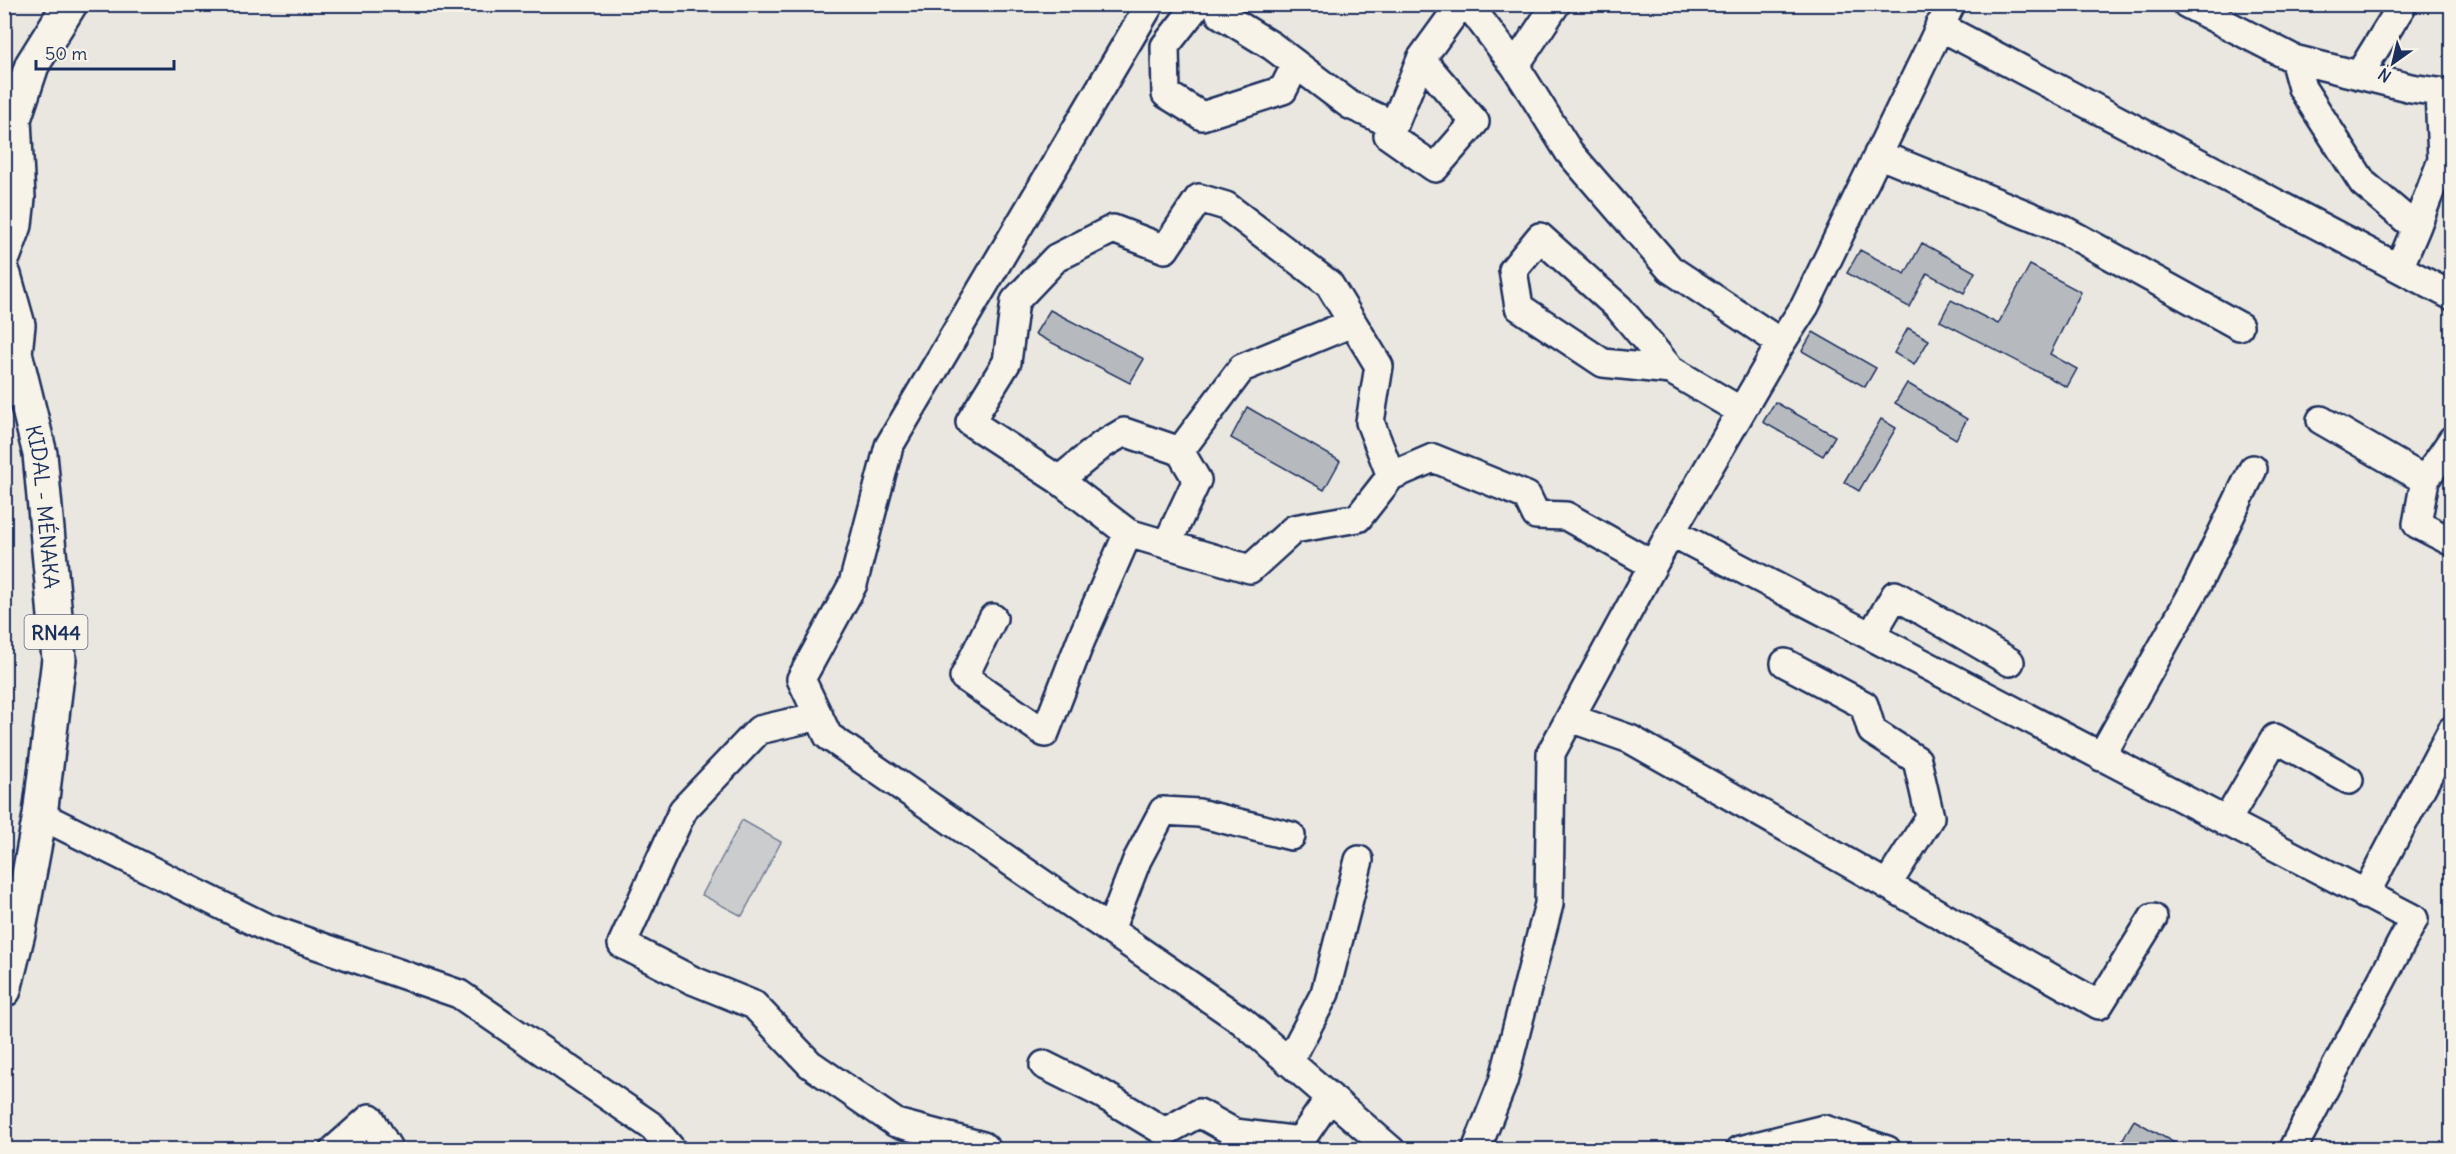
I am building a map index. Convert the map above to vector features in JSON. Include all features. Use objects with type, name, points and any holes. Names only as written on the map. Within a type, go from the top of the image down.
[{"type":"main road","points":[[4,255],[15,225],[18,198],[14,119],[32,65],[70,4]]},
{"type":"main road","name":"KIDAL - MÉNAKA","points":[[4,275],[18,325],[15,353],[40,454],[58,659],[40,815],[19,929],[4,990]]},
{"type":"street","points":[[1150,4],[889,446],[853,584],[801,679],[828,736],[1242,1021],[1391,1149]]},
{"type":"street","points":[[1198,4],[1164,46],[1166,94],[1202,116],[1283,90],[1296,64]]},
{"type":"street","points":[[1224,4],[1220,14],[1272,46],[1350,105],[1394,125]]},
{"type":"street","points":[[1421,59],[1475,122],[1435,168],[1388,135],[1421,59],[1461,4]]},
{"type":"street","points":[[1468,4],[1515,66],[1569,152],[1670,269],[1781,343]]},
{"type":"street","points":[[1515,66],[1556,4]]},
{"type":"street","points":[[2187,4],[2294,59],[2445,93],[2442,160],[2399,268]]},
{"type":"street","points":[[2359,75],[2403,4]]},
{"type":"street","points":[[1476,1149],[1503,1082],[1549,904],[1551,753],[1671,531],[1805,306],[1945,15],[2451,296]]},
{"type":"street","points":[[2294,59],[2302,88],[2363,183],[2416,228]]},
{"type":"street","points":[[1878,154],[2064,230],[2239,326]]},
{"type":"street","points":[[1391,476],[1370,422],[1378,366],[1329,284],[1226,206],[1199,198],[1165,249],[1113,229],[1056,258],[1015,301],[1007,362],[970,422],[1059,480],[1128,533],[1250,569],[1294,529],[1358,518],[1391,476],[1433,458],[1527,496],[1536,515],[1566,516],[1653,565]]},
{"type":"street","points":[[1671,370],[1603,363],[1519,307],[1513,270],[1540,237],[1619,308],[1671,370],[1742,411]]},
{"type":"street","points":[[1180,451],[1242,368],[1352,323]]},
{"type":"street","points":[[2321,420],[2425,480]]},
{"type":"street","points":[[1059,480],[1102,445],[1124,432],[1180,451],[1197,480],[1167,544]]},
{"type":"street","points":[[2451,440],[2425,480],[2417,524],[2451,542]]},
{"type":"street","points":[[2101,757],[2196,587],[2253,469]]},
{"type":"street","points":[[1671,531],[2414,919],[2292,1149]]},
{"type":"street","points":[[993,618],[964,677],[1045,733],[1081,640],[1128,533]]},
{"type":"street","points":[[1871,636],[1894,595],[2010,662]]},
{"type":"street","points":[[1785,663],[1864,705],[1872,731],[1917,760],[1930,817],[1887,885]]},
{"type":"street","points":[[819,716],[759,730],[683,810],[622,944],[692,980],[754,1005],[810,1064],[896,1123],[987,1149]]},
{"type":"street","points":[[1570,718],[1630,739],[2099,1005],[2153,918]]},
{"type":"street","points":[[2365,895],[2451,730]]},
{"type":"street","points":[[2226,822],[2275,738],[2349,780]]},
{"type":"street","points":[[1110,930],[1137,860],[1163,811],[1199,813],[1291,836]]},
{"type":"street","points":[[40,815],[267,928],[459,994],[653,1128],[672,1149]]},
{"type":"street","points":[[1289,1062],[1325,993],[1359,860]]},
{"type":"street","points":[[1044,1065],[1102,1094],[1166,1132],[1199,1113],[1235,1133],[1300,1141],[1329,1097]]},
{"type":"street","points":[[334,1149],[370,1118],[388,1149]]},
{"type":"street","points":[[1740,1149],[1824,1129],[1887,1149]]},
{"type":"shaded area","points":[[742,820],[781,842],[742,916],[702,895]]},
{"type":"building","points":[[1922,243],[1975,272],[1964,293],[1927,273],[1909,307],[1847,273],[1860,250],[1905,274]]},
{"type":"building","points":[[2030,265],[2081,292],[2050,354],[2077,369],[2067,387],[1940,321],[1951,300],[1998,324]]},
{"type":"building","points":[[1050,310],[1144,359],[1130,383],[1035,334]]},
{"type":"building","points":[[1908,328],[1929,340],[1914,365],[1894,353]]},
{"type":"building","points":[[1813,332],[1876,368],[1865,387],[1802,351]]},
{"type":"building","points":[[1907,383],[1967,419],[1956,439],[1895,403]]},
{"type":"building","points":[[1775,402],[1835,436],[1823,456],[1763,422]]},
{"type":"building","points":[[1247,407],[1340,461],[1324,490],[1231,438]]},
{"type":"building","points":[[1881,419],[1896,428],[1859,491],[1844,482]]},
{"type":"building","points":[[2134,1120],[2185,1149],[2117,1149]]}]
